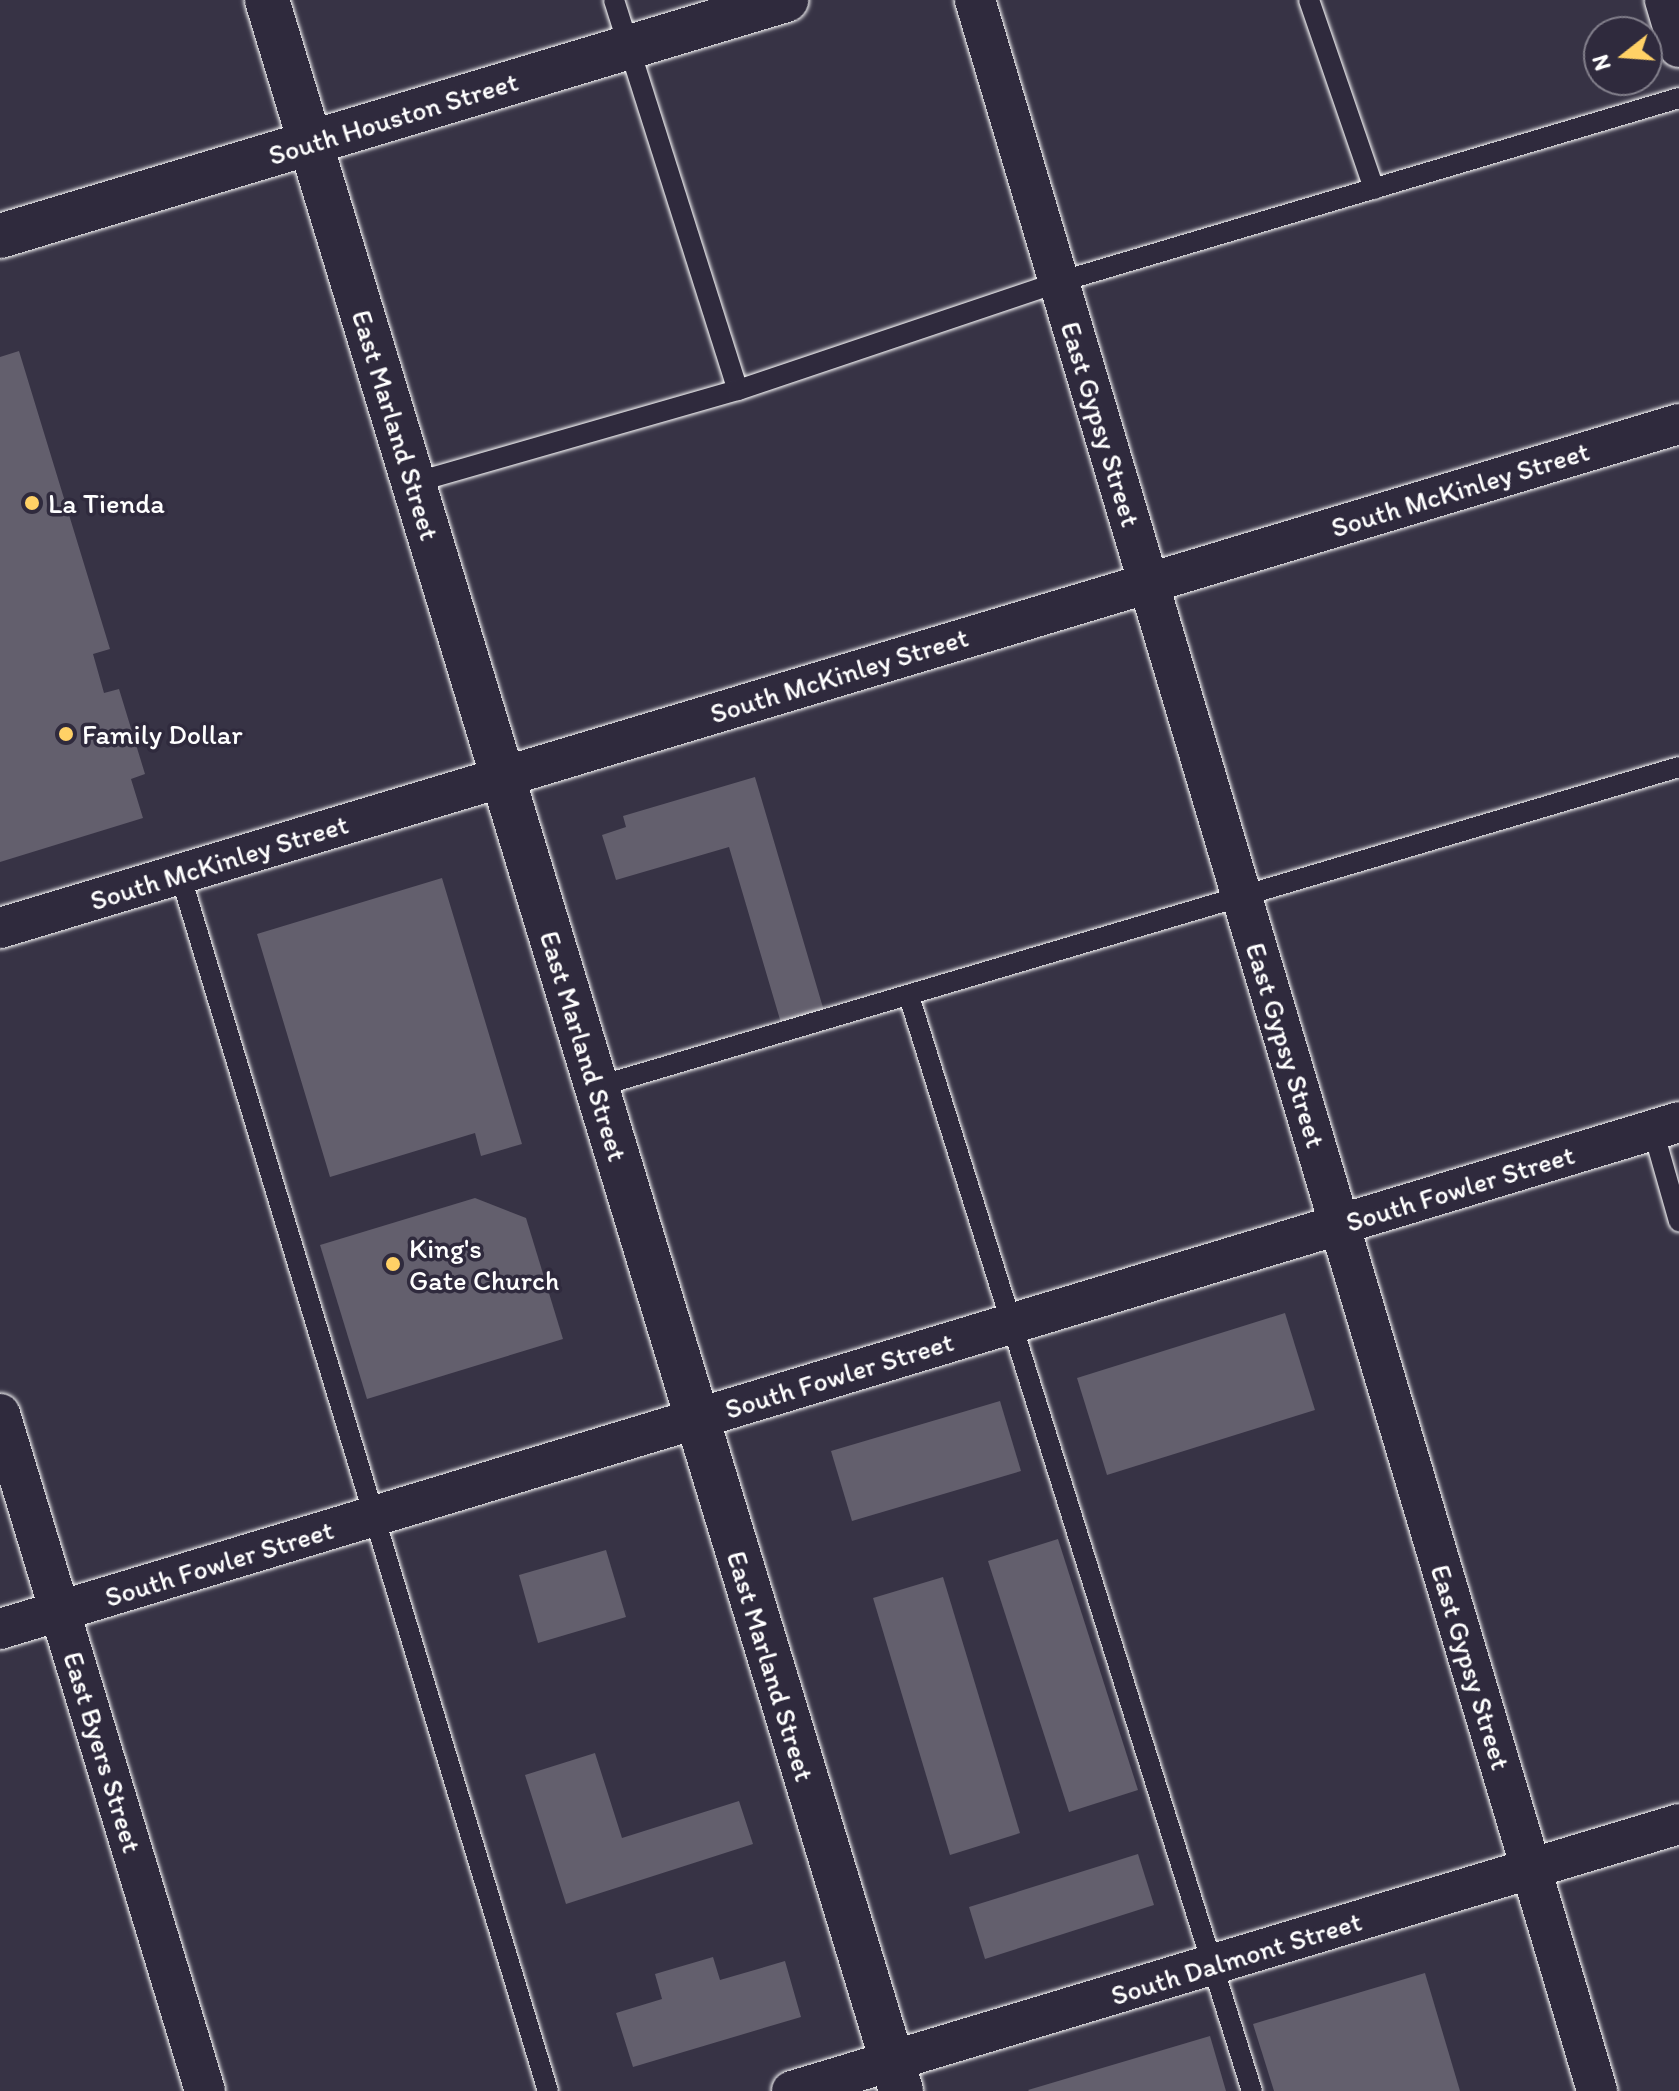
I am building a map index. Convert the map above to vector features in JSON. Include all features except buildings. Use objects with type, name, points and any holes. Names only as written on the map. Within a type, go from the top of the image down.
[{"type":"main road","name":"East Marland Street","points":[[267,0],[896,2076]]},
{"type":"main road","name":"South Houston Street","points":[[0,236],[786,0]]},
{"type":"street","name":"East Gypsy Street","points":[[975,0],[1597,2091]]},
{"type":"street","points":[[1665,0],[1679,47]]},
{"type":"street","name":"South McKinley Street","points":[[0,928],[1679,424]]},
{"type":"street","name":"South Fowler Street","points":[[0,1629],[1666,1126]]},
{"type":"street","name":"East Byers Street","points":[[0,1414],[205,2091]]},
{"type":"street","name":"South Dalmont Street","points":[[799,2090],[896,2076],[1215,1964],[1679,1824]]},
{"type":"lane","points":[[614,0],[738,390]]},
{"type":"lane","points":[[1309,0],[1374,189]]},
{"type":"lane","points":[[413,483],[738,390],[1059,282],[1679,98]]},
{"type":"lane","points":[[596,1087],[1243,899],[1679,767]]},
{"type":"lane","points":[[180,874],[548,2091]]},
{"type":"lane","points":[[909,996],[1009,1324],[1215,1964],[1252,2091]]},
{"type":"lane","points":[[1666,1126],[1679,1221]]},
{"type":"place","name":"La Tienda","points":[[32,503]]},
{"type":"place","name":"Family Dollar","points":[[66,734]]},
{"type":"place","name":"King's Gate Church","points":[[393,1264]]}]
